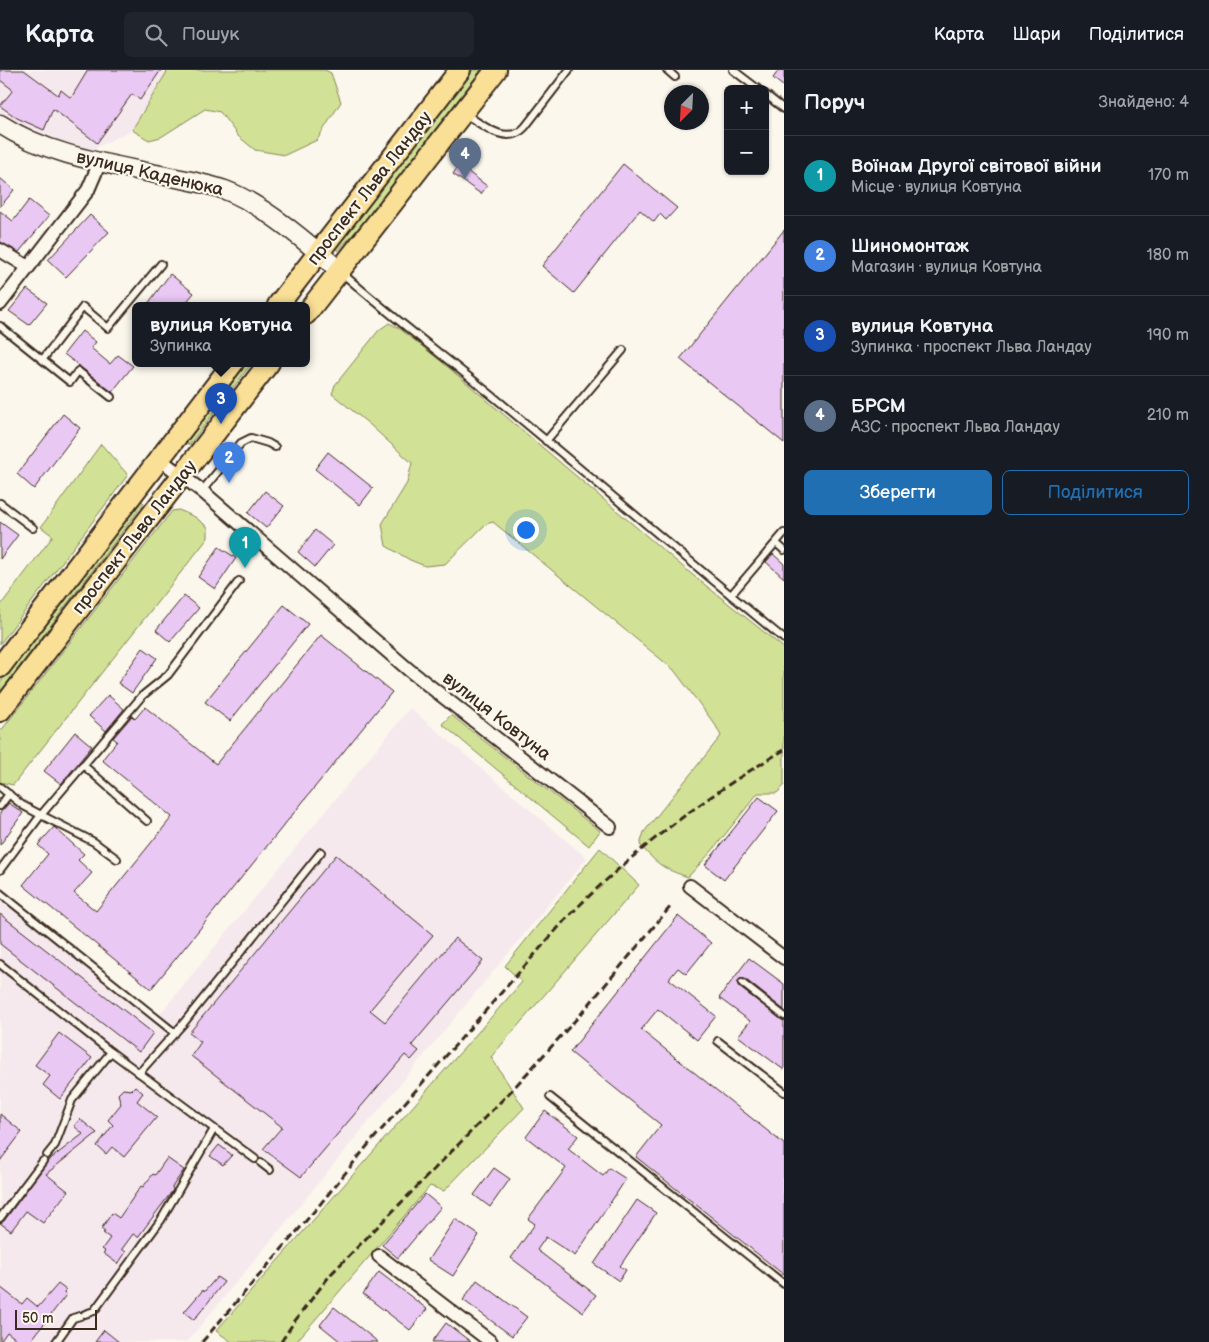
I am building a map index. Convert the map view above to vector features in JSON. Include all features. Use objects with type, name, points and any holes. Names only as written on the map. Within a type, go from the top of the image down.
[{"type":"main road","name":"проспект Льва Ландау","points":[[280,302],[460,70]]},
{"type":"main road","name":"проспект Льва Ландау","points":[[310,309],[496,70]]},
{"type":"main road","name":"проспект Льва Ландау","points":[[0,667],[158,458],[230,367]]},
{"type":"main road","name":"проспект Льва Ландау","points":[[0,711],[265,367]]},
{"type":"street","name":"вулиця Каденюка","points":[[0,124],[36,143],[100,162],[211,185],[234,193],[258,206],[319,252],[340,271]]},
{"type":"street","points":[[0,304],[88,190],[100,162]]},
{"type":"street","points":[[0,250],[28,267]]},
{"type":"street","name":"вулиця Ковтуна","points":[[158,458],[202,491],[409,670],[610,827]]},
{"type":"street","points":[[690,886],[784,958]]},
{"type":"street","points":[[379,1256],[491,1342]]},
{"type":"lane","points":[[463,112],[498,134],[508,136],[517,134],[525,127],[569,70]]},
{"type":"lane","points":[[666,70],[675,77]]},
{"type":"lane","points":[[733,70],[753,85]]},
{"type":"lane","points":[[769,97],[784,109]]},
{"type":"lane","points":[[43,359],[83,307],[108,328],[161,264]]},
{"type":"lane","points":[[340,271],[784,639]]},
{"type":"lane","points":[[0,326],[70,382],[78,371],[111,397]]},
{"type":"lane","points":[[546,441],[622,350]]},
{"type":"lane","points":[[202,491],[241,443],[252,438],[275,447]]},
{"type":"lane","points":[[0,503],[33,528]]},
{"type":"lane","points":[[731,595],[784,533]]},
{"type":"lane","points":[[776,543],[784,550]]},
{"type":"lane","points":[[0,870],[41,815],[142,696],[168,675],[239,581]]},
{"type":"lane","points":[[83,766],[147,822]]},
{"type":"lane","points":[[0,787],[22,805],[94,842],[117,859]]},
{"type":"lane","points":[[0,806],[9,794]]},
{"type":"lane","points":[[139,1073],[175,1033],[321,852]]},
{"type":"lane","points":[[0,893],[175,1033]]},
{"type":"lane","points":[[0,964],[110,1052],[270,1170]]},
{"type":"lane","points":[[742,983],[784,1016]]},
{"type":"lane","points":[[718,1041],[784,1092]]},
{"type":"lane","points":[[0,1218],[55,1145],[72,1100],[110,1052]]},
{"type":"lane","points":[[550,1097],[784,1284]]},
{"type":"lane","points":[[56,1342],[74,1318],[94,1311],[161,1220],[214,1129]]},
{"type":"shaded area","points":[[0,70],[168,71],[132,130],[79,156],[54,137],[6,126],[0,121]]},
{"type":"shaded area","points":[[410,708],[587,858],[187,1342],[0,1342],[0,900],[154,1021]]},
{"type":"green space","points":[[168,70],[325,70],[331,73],[341,102],[317,140],[285,155],[255,150],[238,136],[220,112],[205,109],[161,137],[149,140],[132,130]]},
{"type":"green space","points":[[473,70],[481,70],[364,222],[338,251],[337,245]]},
{"type":"green space","points":[[389,323],[399,328],[442,362],[689,572],[784,648],[784,786],[777,793],[758,793],[712,851],[688,877],[661,865],[640,845],[644,832],[721,736],[716,726],[674,670],[493,522],[486,524],[445,564],[425,566],[410,560],[386,546],[382,524],[407,483],[412,463],[332,394],[335,385],[379,330]]},
{"type":"green space","points":[[242,367],[249,367],[189,445],[184,441]]},
{"type":"green space","points":[[101,444],[128,475],[0,644],[0,606],[53,536],[41,527]]},
{"type":"green space","points":[[139,499],[144,503],[0,692],[0,683]]},
{"type":"green space","points":[[179,510],[195,517],[208,527],[208,538],[13,785],[0,782],[0,732],[172,511]]},
{"type":"green space","points":[[451,715],[600,831],[589,846],[442,724]]},
{"type":"green space","points":[[600,848],[639,885],[491,1057],[524,1108],[444,1191],[430,1186],[296,1342],[232,1342],[216,1331],[522,982],[505,966]]},
{"type":"building","points":[[0,70],[24,70],[58,95],[61,90],[71,98],[88,70],[161,70],[140,100],[132,94],[97,143],[53,109],[44,130],[17,118],[0,106],[13,90],[0,80]]},
{"type":"building","points":[[779,70],[784,70],[784,87],[773,78]]},
{"type":"building","points":[[623,164],[677,208],[666,220],[660,214],[654,222],[640,210],[574,293],[542,266]]},
{"type":"building","points":[[459,165],[487,186],[481,194],[453,174]]},
{"type":"building","points":[[0,178],[14,190],[0,207]]},
{"type":"building","points":[[29,200],[49,216],[19,252],[0,242],[0,211],[13,221]]},
{"type":"building","points":[[90,215],[109,232],[66,277],[48,260]]},
{"type":"building","points":[[784,230],[784,443],[680,359]]},
{"type":"building","points":[[170,274],[194,293],[186,302],[149,302]]},
{"type":"building","points":[[27,289],[47,303],[29,325],[9,311]]},
{"type":"building","points":[[82,331],[96,342],[91,348],[110,364],[118,355],[132,367],[112,392],[64,354]]},
{"type":"building","points":[[63,414],[80,428],[34,489],[17,474]]},
{"type":"building","points":[[328,452],[373,488],[360,505],[315,469]]},
{"type":"building","points":[[265,491],[284,506],[266,528],[248,513]]},
{"type":"building","points":[[0,522],[18,535],[0,559]]},
{"type":"building","points":[[315,530],[333,545],[315,567],[298,552]]},
{"type":"building","points":[[219,547],[236,558],[215,589],[198,577]]},
{"type":"building","points":[[773,554],[784,564],[784,578],[766,562]]},
{"type":"building","points":[[184,596],[199,608],[170,642],[156,630]]},
{"type":"building","points":[[284,605],[308,624],[230,721],[205,702]]},
{"type":"building","points":[[321,635],[392,692],[151,989],[23,885],[48,854],[38,845],[54,827],[84,854],[78,860],[92,873],[74,893],[96,911],[172,817],[102,760],[117,741],[113,738],[132,716],[135,719],[145,707],[216,764]]},
{"type":"building","points":[[143,648],[157,658],[132,693],[118,683]]},
{"type":"building","points":[[108,695],[124,709],[106,731],[89,716]]},
{"type":"building","points":[[75,732],[92,746],[61,784],[44,771]]},
{"type":"building","points":[[759,797],[778,811],[724,880],[705,865]]},
{"type":"building","points":[[9,803],[23,813],[0,845],[0,813]]},
{"type":"building","points":[[336,855],[433,935],[370,1010],[385,1022],[455,938],[483,961],[412,1045],[419,1051],[411,1060],[405,1055],[301,1177],[263,1149],[282,1127],[191,1056],[201,1042],[189,1033]]},
{"type":"building","points":[[0,914],[153,1033],[139,1052],[0,944]]},
{"type":"building","points":[[678,916],[711,943],[686,974],[678,968],[669,979],[716,1016],[697,1040],[658,1009],[641,1030],[784,1144],[784,1275],[636,1157],[661,1125],[570,1052]]},
{"type":"building","points":[[749,958],[784,984],[784,1010],[745,979],[740,979],[737,983],[739,987],[784,1021],[784,1070],[738,1036],[750,1021],[719,998]]},
{"type":"building","points":[[59,1033],[92,1058],[60,1099],[43,1085],[50,1076],[35,1065]]},
{"type":"building","points":[[135,1086],[143,1093],[137,1101],[157,1117],[124,1157],[112,1147],[106,1154],[97,1146],[113,1125],[108,1120],[121,1104],[118,1094],[123,1089],[131,1090]]},
{"type":"building","points":[[545,1111],[578,1136],[568,1149],[603,1176],[609,1168],[626,1179],[575,1256],[546,1237],[537,1250],[596,1295],[583,1312],[511,1258],[535,1224],[528,1219],[566,1168],[526,1137]]},
{"type":"building","points":[[0,1114],[22,1132],[0,1161]]},
{"type":"building","points":[[80,1119],[97,1133],[46,1174],[68,1191],[43,1223],[26,1211],[11,1231],[0,1223],[4,1221],[49,1160],[83,1134],[74,1126]]},
{"type":"building","points":[[219,1145],[232,1155],[223,1165],[210,1156]]},
{"type":"building","points":[[167,1158],[184,1170],[172,1187],[173,1190],[138,1237],[133,1234],[122,1249],[126,1252],[118,1264],[103,1253],[105,1251],[102,1249],[110,1238],[101,1229],[112,1213],[119,1218],[141,1186],[143,1187],[153,1174],[155,1175]]},
{"type":"building","points":[[494,1168],[510,1179],[490,1207],[474,1195]]},
{"type":"building","points":[[425,1194],[441,1207],[398,1258],[382,1245]]},
{"type":"building","points":[[637,1200],[656,1213],[620,1266],[626,1270],[619,1281],[594,1264]]},
{"type":"building","points":[[455,1219],[479,1235],[453,1276],[428,1260]]},
{"type":"building","points":[[379,1272],[427,1309],[410,1330],[363,1294]]},
{"type":"building","points":[[217,1277],[224,1282],[194,1320],[184,1312]]},
{"type":"building","points":[[477,1280],[527,1317],[512,1336],[463,1300]]},
{"type":"building","points":[[58,1284],[66,1290],[64,1292],[66,1295],[30,1342],[20,1342],[7,1332],[0,1342],[0,1287],[22,1304],[27,1298],[38,1307]]},
{"type":"building","points":[[334,1307],[378,1342],[341,1342],[320,1325]]},
{"type":"building","points":[[446,1323],[471,1342],[432,1342]]},
{"type":"building","points":[[104,1330],[119,1342],[95,1342]]},
{"type":"railway","points":[[202,1342],[317,1208],[368,1145],[564,921],[589,896],[668,828],[725,787],[784,750]]},
{"type":"railway","points":[[281,1342],[331,1274],[511,1091],[581,1014],[671,906]]},
{"type":"place","name":"БРСМ","points":[[465,179]]},
{"type":"place","name":"вулиця Ковтуна","points":[[221,424]]},
{"type":"place","name":"Шиномонтаж","points":[[229,483]]},
{"type":"place","name":"Воїнам Другої світової війни","points":[[245,568]]}]
